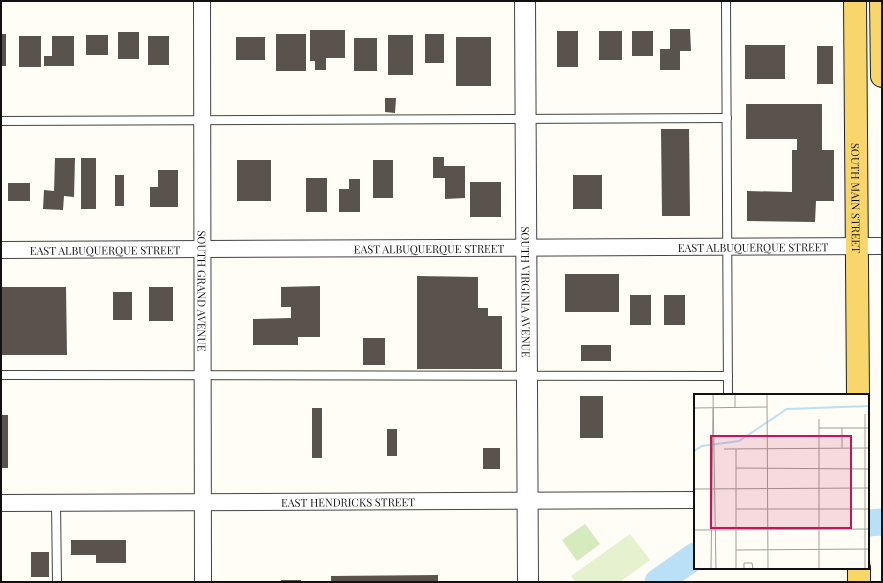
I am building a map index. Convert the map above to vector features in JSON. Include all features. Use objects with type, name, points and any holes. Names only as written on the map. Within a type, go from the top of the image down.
[{"type":"main road","name":"SOUTH MAIN STREET","points":[[855,1],[858,394]]},
{"type":"main road","points":[[881,1],[882,76]]},
{"type":"main road","points":[[859,569],[859,582]]},
{"type":"street","name":"SOUTH GRAND AVENUE","points":[[202,1],[203,582]]},
{"type":"street","name":"SOUTH VIRGINIA AVENUE","points":[[525,1],[528,582]]},
{"type":"street","name":"EAST ALBUQUERQUE STREET","points":[[1,250],[526,246],[882,246]]},
{"type":"street","name":"EAST HENDRICKS STREET","points":[[1,504],[694,500]]},
{"type":"lane","points":[[726,1],[728,394]]},
{"type":"lane","points":[[1,120],[727,118]]},
{"type":"lane","points":[[1,375],[728,376]]},
{"type":"lane","points":[[56,503],[57,582]]},
{"type":"green space","points":[[585,524],[600,544],[577,561],[562,540]]},
{"type":"green space","points":[[630,534],[650,560],[620,582],[575,582],[571,576]]},
{"type":"building","points":[[670,29],[690,29],[691,51],[680,51],[680,70],[660,70],[660,49],[670,49]]},
{"type":"building","points":[[310,30],[345,30],[345,58],[326,58],[326,70],[315,70],[315,61],[310,61]]},
{"type":"building","points":[[557,31],[578,31],[578,67],[557,67]]},
{"type":"building","points":[[599,31],[622,31],[622,60],[599,60]]},
{"type":"building","points":[[632,31],[653,31],[653,56],[632,56]]},
{"type":"building","points":[[118,32],[139,32],[139,59],[118,59]]},
{"type":"building","points":[[1,34],[6,34],[6,66],[1,66]]},
{"type":"building","points":[[276,34],[306,34],[306,71],[276,71]]},
{"type":"building","points":[[425,34],[444,34],[444,63],[425,63]]},
{"type":"building","points":[[86,35],[108,35],[108,55],[86,55]]},
{"type":"building","points":[[388,35],[413,35],[413,75],[388,75]]},
{"type":"building","points":[[19,36],[41,36],[41,67],[19,67]]},
{"type":"building","points":[[52,36],[74,36],[74,66],[44,66],[44,56],[52,56]]},
{"type":"building","points":[[148,36],[169,36],[169,65],[148,65]]},
{"type":"building","points":[[236,37],[265,37],[265,60],[236,60]]},
{"type":"building","points":[[456,37],[491,37],[491,86],[456,86]]},
{"type":"building","points":[[354,38],[377,38],[377,71],[354,71]]},
{"type":"building","points":[[745,45],[785,45],[785,79],[745,79]]},
{"type":"building","points":[[817,46],[833,46],[833,84],[817,84]]},
{"type":"building","points":[[385,98],[396,98],[395,113],[385,112]]},
{"type":"building","points":[[746,104],[822,104],[822,150],[834,150],[834,201],[816,201],[815,222],[747,221],[747,191],[792,192],[792,150],[797,150],[797,139],[746,139]]},
{"type":"building","points":[[661,129],[689,129],[690,216],[662,216]]},
{"type":"building","points":[[433,157],[444,157],[444,166],[465,166],[465,198],[445,199],[445,178],[433,178]]},
{"type":"building","points":[[55,158],[75,158],[74,197],[64,196],[63,210],[43,209],[44,190],[54,191]]},
{"type":"building","points":[[81,158],[96,158],[96,209],[81,209]]},
{"type":"building","points":[[237,160],[271,160],[271,201],[237,201]]},
{"type":"building","points":[[373,160],[393,160],[393,198],[373,198]]},
{"type":"building","points":[[158,170],[178,170],[178,207],[150,207],[150,187],[158,187]]},
{"type":"building","points":[[115,175],[124,175],[124,206],[115,206]]},
{"type":"building","points":[[573,175],[602,175],[602,209],[573,209]]},
{"type":"building","points":[[306,178],[327,178],[327,212],[306,212]]},
{"type":"building","points":[[349,179],[360,179],[360,212],[339,212],[339,189],[349,189]]},
{"type":"building","points":[[470,182],[501,182],[501,217],[470,217]]},
{"type":"building","points":[[8,183],[30,183],[30,201],[8,201]]},
{"type":"building","points":[[565,274],[619,274],[619,312],[565,312]]},
{"type":"building","points":[[417,276],[478,277],[478,308],[488,308],[488,316],[502,316],[502,369],[417,369]]},
{"type":"building","points":[[320,286],[320,337],[298,337],[298,345],[253,345],[253,319],[291,318],[291,307],[281,307],[281,287]]},
{"type":"building","points":[[1,287],[66,287],[67,355],[1,355]]},
{"type":"building","points":[[149,287],[173,287],[173,321],[149,321]]},
{"type":"building","points":[[113,292],[132,292],[132,320],[113,320]]},
{"type":"building","points":[[630,295],[651,295],[651,325],[630,325]]},
{"type":"building","points":[[664,295],[685,295],[685,325],[664,325]]},
{"type":"building","points":[[363,338],[385,338],[385,365],[363,365]]},
{"type":"building","points":[[581,345],[611,345],[611,361],[581,361]]},
{"type":"building","points":[[580,396],[603,396],[603,438],[580,438]]},
{"type":"building","points":[[312,408],[322,408],[322,458],[312,458]]},
{"type":"building","points":[[1,415],[8,415],[8,468],[1,468]]},
{"type":"building","points":[[387,429],[397,429],[397,456],[387,456]]},
{"type":"building","points":[[483,448],[500,448],[500,469],[483,469]]},
{"type":"building","points":[[71,540],[126,540],[126,563],[96,563],[96,555],[71,555]]},
{"type":"building","points":[[31,552],[49,552],[49,577],[31,577]]},
{"type":"building","points":[[438,575],[438,582],[331,582],[331,576]]},
{"type":"building","points":[[281,580],[301,580],[301,582],[281,582]]},
{"type":"waterway","points":[[869,523],[882,522]]},
{"type":"waterway","points":[[658,582],[694,557]]}]
